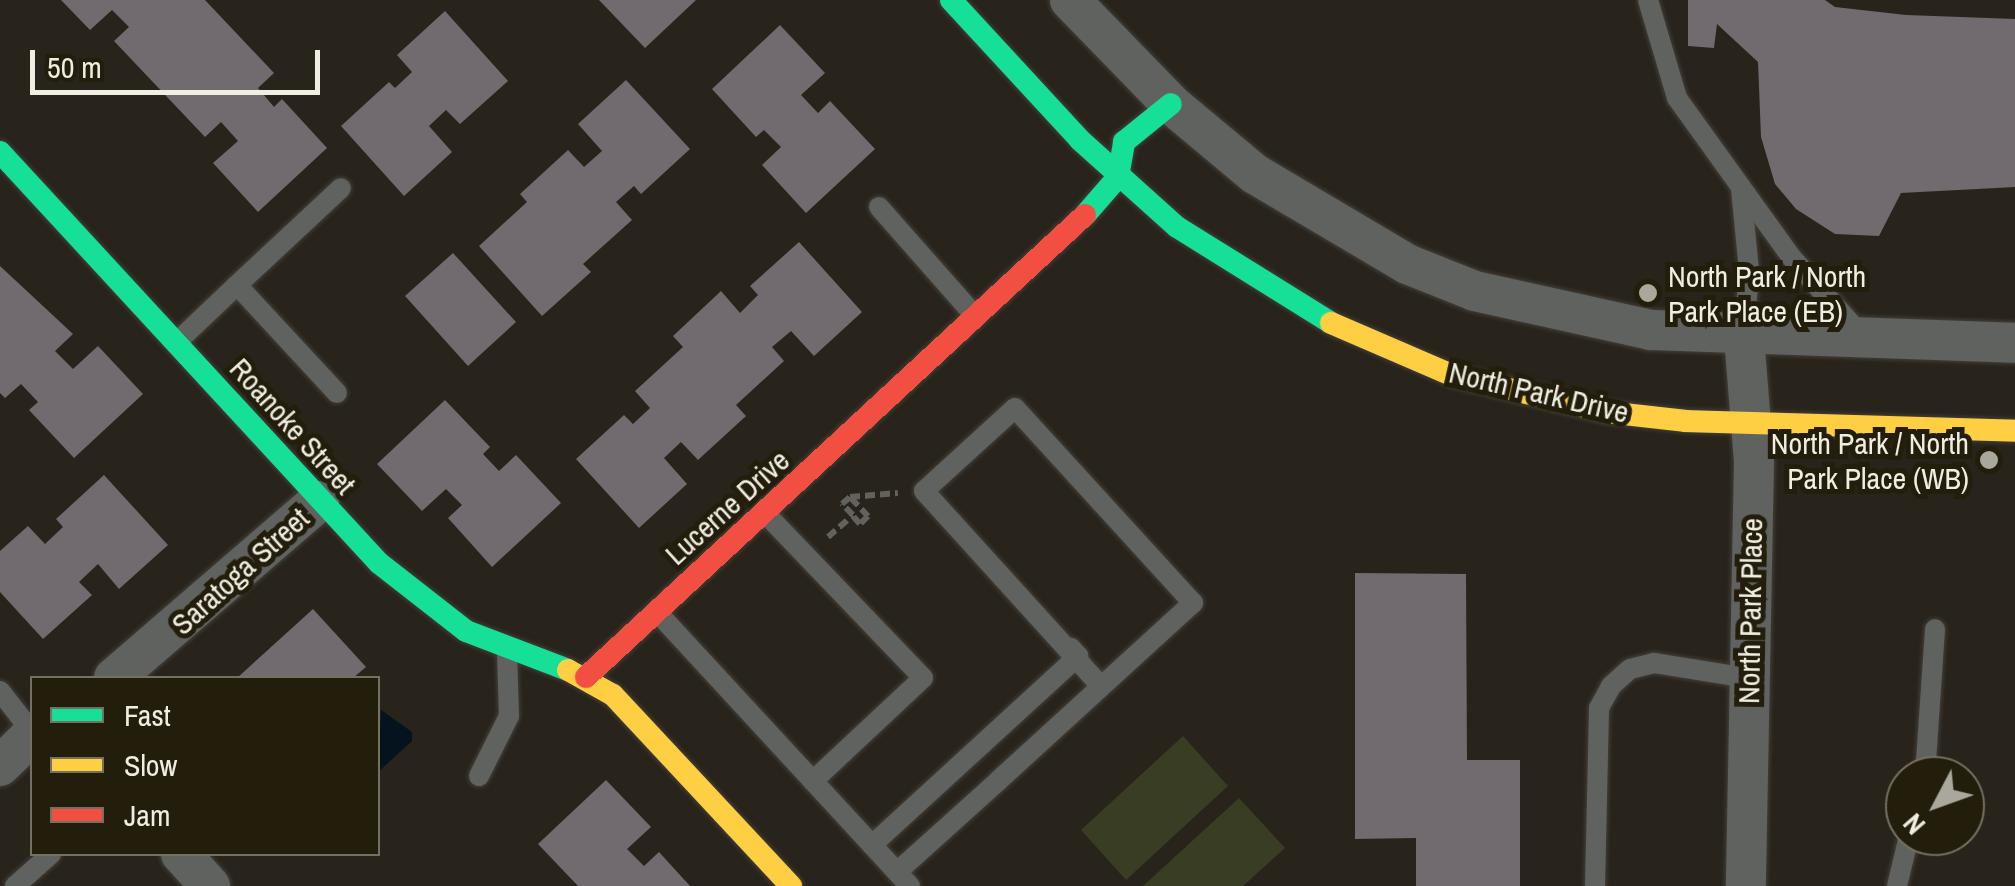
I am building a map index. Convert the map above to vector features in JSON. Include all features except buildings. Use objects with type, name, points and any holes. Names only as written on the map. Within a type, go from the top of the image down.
[{"type":"street","name":"North Park Drive","points":[[951,0],[1118,177],[1254,280],[1438,370],[1606,412],[1747,424],[2015,431]]},
{"type":"street","points":[[1070,0],[1171,104],[1255,174],[1408,264],[1549,311],[1651,330],[1744,338],[2015,343]]},
{"type":"street","points":[[1118,177],[1124,142],[1171,104]]},
{"type":"street","name":"Roanoke Street","points":[[0,152],[318,501],[431,609],[506,651],[586,677]]},
{"type":"street","name":"Lucerne Drive","points":[[586,677],[976,317],[1118,177]]},
{"type":"street","name":"North Park Place","points":[[1744,338],[1747,424],[1754,461],[1746,886]]},
{"type":"street","name":"Saratoga Street","points":[[116,676],[318,501]]},
{"type":"street","points":[[586,677],[634,716],[791,886]]},
{"type":"street","points":[[0,766],[30,735]]},
{"type":"street","points":[[183,856],[210,886]]},
{"type":"lane","points":[[1648,0],[1677,98],[1792,258],[1865,339]]},
{"type":"lane","points":[[1741,187],[1750,270],[1744,338]]},
{"type":"lane","points":[[176,342],[341,188]]},
{"type":"lane","points":[[878,207],[976,317]]},
{"type":"lane","points":[[237,285],[338,393]]},
{"type":"lane","points":[[1015,408],[1192,603],[1103,684],[925,491],[1015,408]]},
{"type":"lane","points":[[656,611],[903,879],[1193,603],[1015,408],[925,491]]},
{"type":"lane","points":[[925,491],[1102,686]]},
{"type":"lane","points":[[765,513],[924,678],[813,781]]},
{"type":"lane","points":[[1925,756],[1935,629]]},
{"type":"lane","points":[[479,776],[510,716],[506,651]]},
{"type":"lane","points":[[872,845],[1078,656]]},
{"type":"lane","points":[[1595,886],[1599,708],[1612,686],[1630,669],[1654,663],[1748,678]]},
{"type":"lane","points":[[0,691],[30,730]]},
{"type":"lane","points":[[16,886],[49,856]]},
{"type":"lane","points":[[1897,886],[1905,856]]},
{"type":"path","points":[[806,556],[853,515],[842,504],[850,497],[925,491]]},
{"type":"green space","points":[[1183,736],[1228,786],[1126,880],[1081,830]]},
{"type":"green space","points":[[1239,798],[1285,848],[1243,886],[1143,886]]},
{"type":"water","points":[[381,710],[412,732],[412,741],[380,770]]},
{"type":"traffic: fast","points":[[951,0],[1080,140],[1177,227],[1331,323]]},
{"type":"traffic: fast","points":[[1085,215],[1118,177],[1124,142],[1171,104]]},
{"type":"traffic: fast","points":[[0,152],[379,563],[466,631],[568,670]]},
{"type":"traffic: slow","points":[[1331,323],[1454,376],[1606,412],[1686,421],[2015,431]]},
{"type":"traffic: slow","points":[[568,670],[613,695],[791,886]]},
{"type":"traffic: jam","points":[[586,677],[1085,215]]},
{"type":"place","name":"North Park / North Park Place (EB)","points":[[1648,293]]},
{"type":"place","name":"North Park / North Park Place (WB)","points":[[1989,460]]}]
